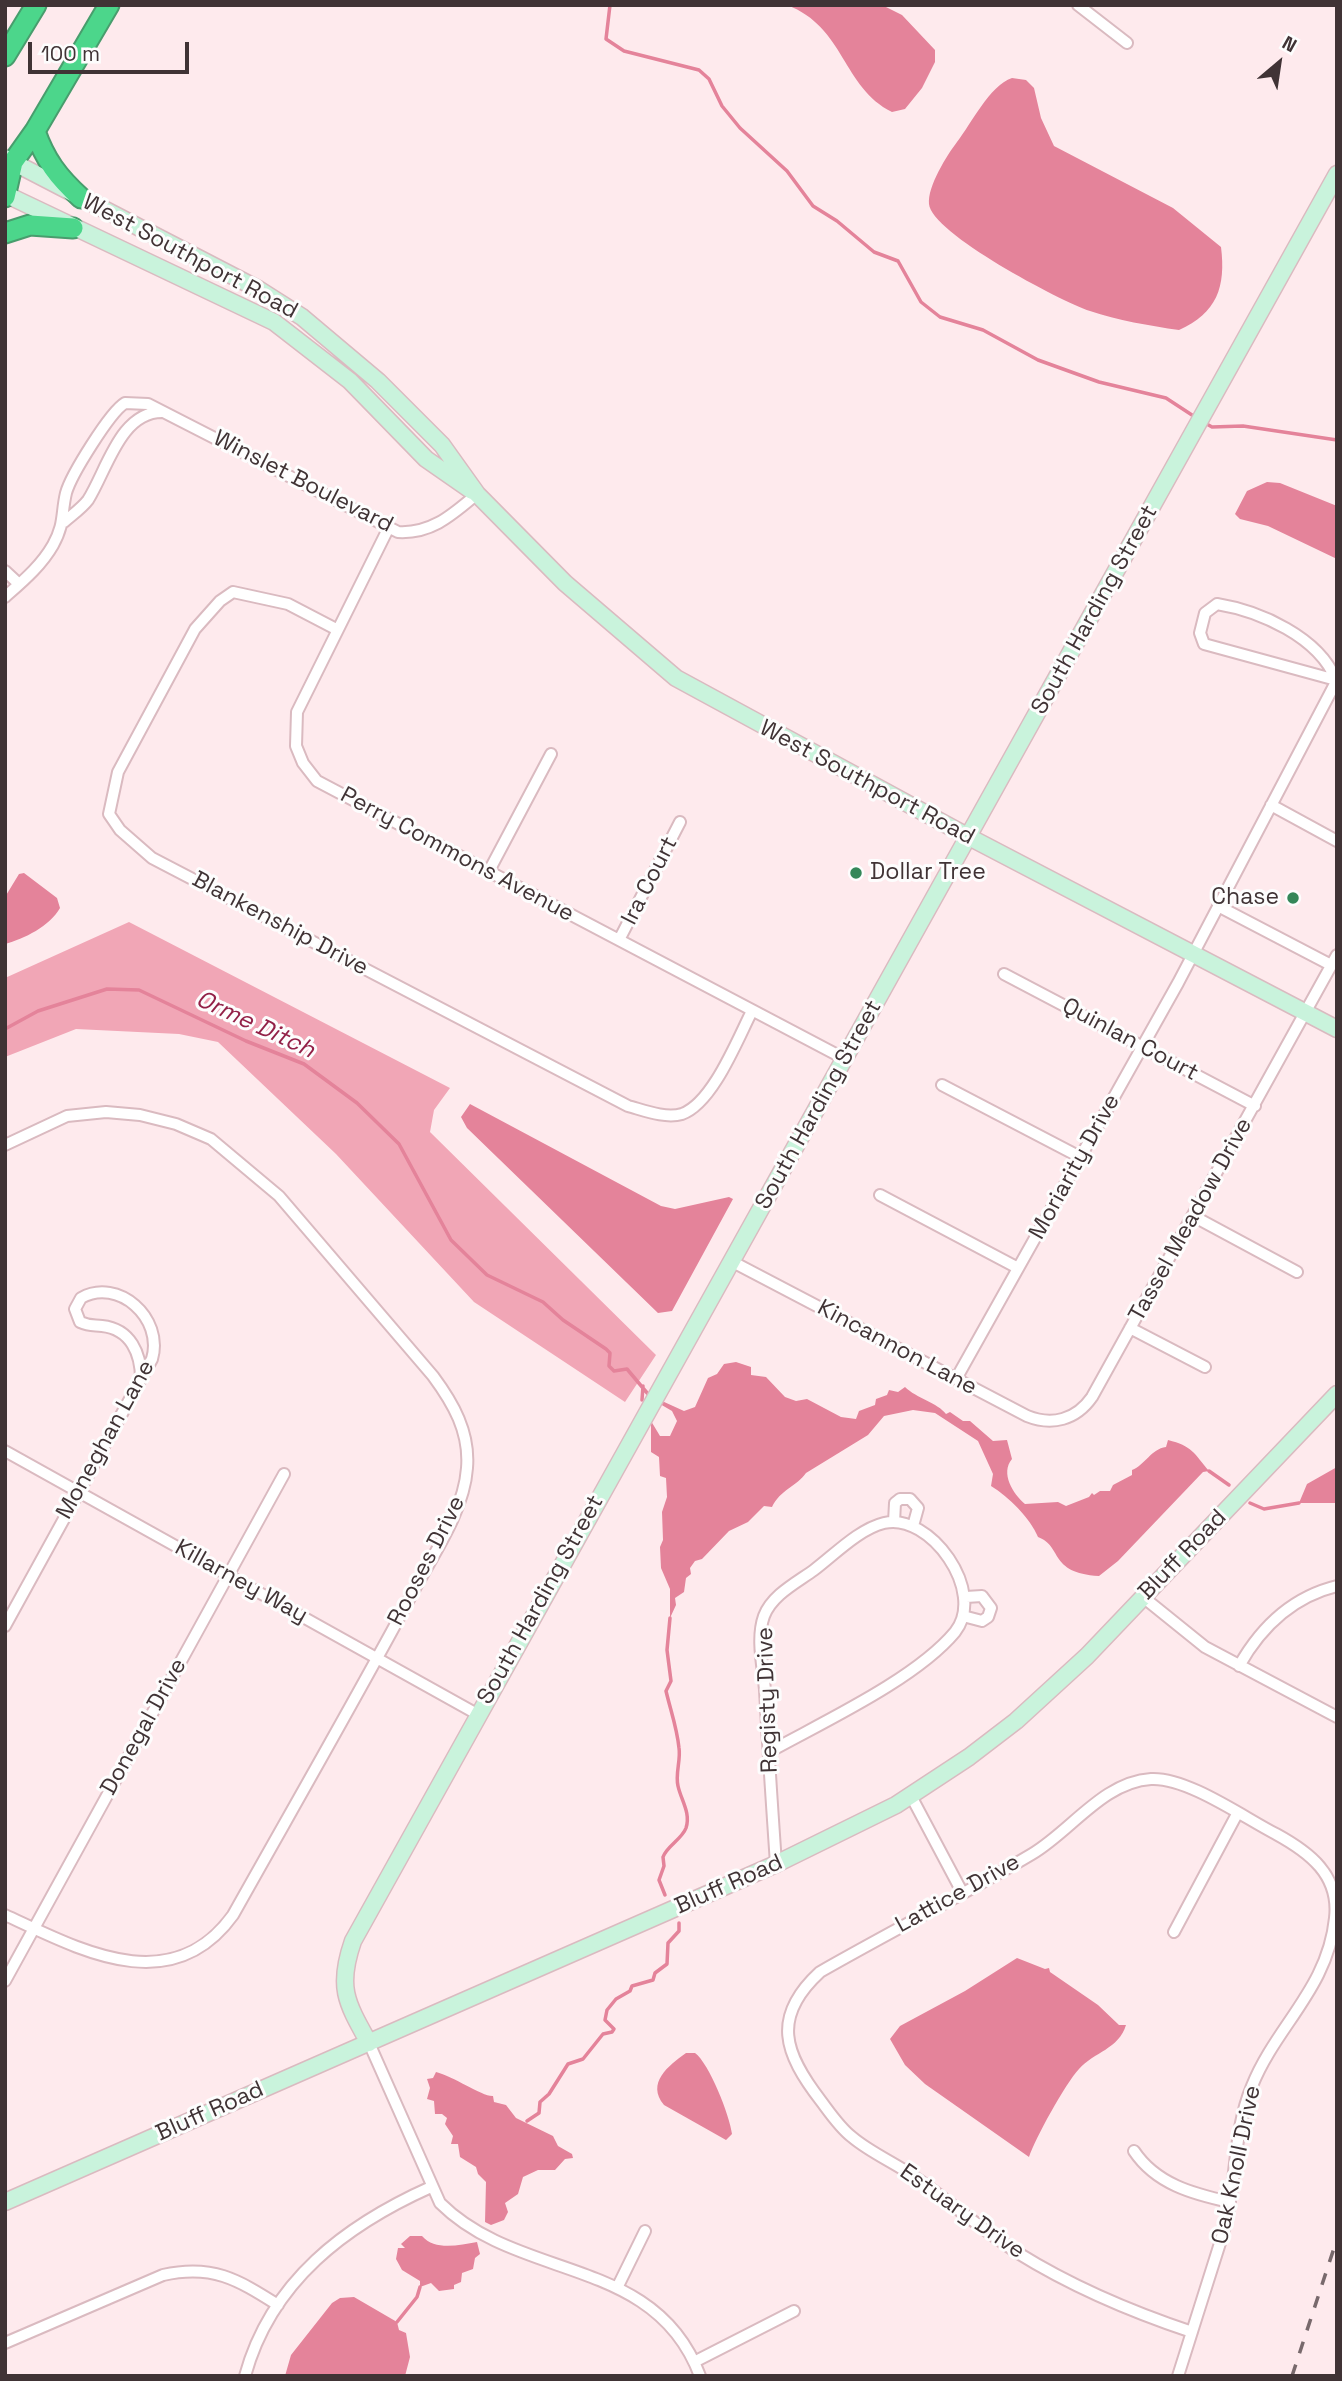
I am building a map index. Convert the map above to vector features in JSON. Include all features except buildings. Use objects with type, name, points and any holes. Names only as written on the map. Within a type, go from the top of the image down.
[{"type":"highway","points":[[5,56],[36,5]]},
{"type":"highway","points":[[6,195],[9,160],[35,131],[109,5]]},
{"type":"highway","points":[[35,131],[43,155],[55,173],[81,198]]},
{"type":"highway","points":[[5,233],[30,225],[74,228]]},
{"type":"main road","name":"West Southport Road","points":[[9,160],[258,289],[302,317],[378,381],[442,445],[477,494]]},
{"type":"main road","name":"South Harding Street","points":[[369,2043],[345,1992],[343,1974],[353,1941],[477,1714],[1337,174]]},
{"type":"main road","name":"West Southport Road","points":[[6,195],[274,322],[350,381],[426,458],[477,494],[595,611],[676,678],[969,837],[1337,1029]]},
{"type":"main road","name":"Bluff Road","points":[[5,2202],[776,1864],[854,1828],[911,1796],[976,1752],[1037,1704],[1337,1394]]},
{"type":"street","points":[[1078,5],[1127,43]]},
{"type":"street","name":"Winslet Boulevard","points":[[64,522],[66,492],[113,412],[133,402],[163,412],[388,529],[409,532],[435,526],[477,494]]},
{"type":"street","name":"Winslet Boulevard","points":[[5,597],[38,566],[64,522],[86,503],[131,424],[144,414],[163,412]]},
{"type":"street","name":"Perry Commons Avenue","points":[[388,529],[297,712],[294,727],[296,746],[303,763],[317,780],[337,794],[845,1059]]},
{"type":"street","points":[[5,571],[19,584]]},
{"type":"street","name":"Blankenship Drive","points":[[336,629],[267,597],[233,592],[220,601],[195,629],[118,772],[109,814],[120,830],[152,858],[628,1106],[646,1111],[682,1114],[697,1102],[720,1073],[752,1011]]},
{"type":"street","points":[[1217,604],[1273,622],[1320,655],[1337,680],[1210,647],[1200,637],[1205,613],[1217,604]]},
{"type":"street","name":"Moriarity Drive","points":[[956,1379],[1143,1046],[1337,680]]},
{"type":"street","points":[[489,871],[551,754]]},
{"type":"street","points":[[1271,805],[1337,841]]},
{"type":"street","name":"Ira Court","points":[[619,940],[680,822]]},
{"type":"street","points":[[1218,906],[1331,965]]},
{"type":"street","name":"Tassel Meadow Drive","points":[[1066,1419],[1089,1401],[1337,955]]},
{"type":"street","name":"Quinlan Court","points":[[1004,974],[1255,1106]]},
{"type":"street","points":[[942,1085],[1080,1157]]},
{"type":"street","name":"Rooses Drive","points":[[5,1145],[67,1116],[106,1112],[176,1124],[211,1139],[279,1196],[433,1376],[454,1404],[464,1432],[468,1467],[463,1492],[378,1658],[233,1915],[216,1934],[196,1949],[154,1962],[129,1962],[95,1955],[5,1915]]},
{"type":"street","points":[[880,1195],[1018,1268]]},
{"type":"street","points":[[1193,1216],[1297,1272]]},
{"type":"street","name":"Kincannon Lane","points":[[731,1261],[1032,1418],[1049,1422],[1066,1419]]},
{"type":"street","name":"Moneghan Lane","points":[[5,1626],[141,1379],[156,1345],[149,1320],[136,1306],[121,1297],[102,1293],[81,1298],[75,1309],[80,1322],[116,1329],[133,1343],[141,1360],[141,1379]]},
{"type":"street","points":[[1130,1328],[1205,1367]]},
{"type":"street","name":"Killarney Way","points":[[5,1451],[477,1714]]},
{"type":"street","name":"Donegal Drive","points":[[5,1981],[284,1474]]},
{"type":"street","points":[[769,1752],[855,1706],[896,1679],[951,1636],[963,1616],[966,1597],[956,1572],[931,1537],[913,1526],[894,1522],[895,1503],[910,1499],[918,1508],[913,1526]]},
{"type":"street","name":"Registy Drive","points":[[776,1864],[761,1633],[769,1607],[781,1594],[868,1530],[894,1522]]},
{"type":"street","points":[[1240,1666],[1254,1641],[1279,1615],[1308,1596],[1337,1586]]},
{"type":"street","points":[[963,1616],[982,1621],[988,1617],[991,1608],[982,1596],[966,1597]]},
{"type":"street","points":[[1143,1597],[1205,1647],[1337,1717]]},
{"type":"street","name":"Lattice Drive","points":[[788,2031],[792,2007],[802,1988],[820,1972],[1037,1851],[1116,1790],[1153,1779],[1184,1786],[1237,1814]]},
{"type":"street","points":[[911,1796],[962,1892]]},
{"type":"street","points":[[1174,1932],[1237,1814]]},
{"type":"street","name":"Oak Knoll Drive","points":[[1178,2376],[1230,2202],[1240,2127],[1250,2091],[1271,2049],[1312,1990],[1332,1932],[1335,1908],[1331,1885],[1321,1866],[1302,1848],[1237,1814]]},
{"type":"street","name":"Estuary Drive","points":[[788,2031],[791,2057],[799,2073],[850,2136],[914,2176],[1023,2256],[1120,2306],[1192,2332]]},
{"type":"street","points":[[369,2043],[440,2203],[453,2216],[509,2248],[618,2286],[655,2311],[687,2348],[699,2376]]},
{"type":"street","points":[[1134,2151],[1148,2167],[1192,2194],[1230,2202]]},
{"type":"street","points":[[245,2376],[260,2336],[278,2305],[306,2268],[343,2235],[389,2206],[432,2187]]},
{"type":"street","points":[[618,2286],[645,2231]]},
{"type":"street","points":[[5,2343],[163,2275],[183,2270],[218,2273],[245,2284],[278,2305]]},
{"type":"street","points":[[694,2362],[794,2311]]},
{"type":"shaded area","points":[[787,5],[882,5],[902,15],[935,50],[935,62],[922,88],[905,109],[892,112],[863,88],[821,27]]},
{"type":"shaded area","points":[[1012,78],[1026,80],[1034,88],[1041,118],[1054,146],[1173,208],[1221,247],[1222,274],[1216,297],[1210,307],[1192,323],[1179,330],[1111,317],[1075,305],[999,265],[951,232],[935,217],[929,197],[943,163],[988,97]]},
{"type":"shaded area","points":[[1267,482],[1280,483],[1337,506],[1337,559],[1268,526],[1240,519],[1235,514],[1247,491]]},
{"type":"shaded area","points":[[24,873],[57,898],[60,908],[50,921],[36,931],[5,944],[5,897],[19,874]]},
{"type":"shaded area","points":[[129,922],[450,1088],[434,1110],[430,1132],[656,1355],[625,1402],[474,1302],[336,1154],[218,1042],[179,1034],[76,1029],[5,1057],[5,978]]},
{"type":"shaded area","points":[[470,1104],[661,1206],[675,1209],[729,1197],[733,1199],[672,1311],[658,1313],[467,1128],[461,1117]]},
{"type":"shaded area","points":[[736,1362],[751,1367],[751,1375],[766,1377],[785,1397],[796,1401],[807,1399],[841,1417],[856,1419],[859,1411],[875,1405],[876,1399],[887,1395],[889,1390],[898,1392],[905,1387],[946,1414],[950,1412],[963,1421],[970,1421],[993,1441],[1007,1440],[1012,1459],[1007,1471],[1009,1483],[1025,1504],[1058,1502],[1066,1506],[1089,1497],[1092,1493],[1094,1495],[1100,1491],[1110,1491],[1113,1485],[1132,1475],[1132,1470],[1152,1454],[1166,1447],[1168,1440],[1188,1448],[1209,1471],[1203,1472],[1118,1561],[1099,1576],[1083,1574],[1064,1565],[1051,1546],[1038,1537],[1018,1508],[991,1486],[993,1474],[978,1441],[935,1413],[913,1410],[884,1416],[868,1435],[806,1473],[779,1496],[772,1507],[764,1506],[748,1522],[729,1531],[702,1559],[695,1561],[690,1568],[691,1574],[686,1578],[684,1592],[675,1598],[676,1605],[670,1618],[670,1589],[661,1568],[660,1547],[663,1540],[662,1512],[667,1497],[666,1478],[660,1476],[659,1457],[651,1452],[651,1421],[660,1436],[670,1436],[677,1421],[672,1411],[660,1404],[662,1401],[684,1411],[695,1407],[708,1378],[717,1374],[724,1364]]},
{"type":"shaded area","points":[[1337,1467],[1337,1503],[1299,1503],[1307,1484]]},
{"type":"shaded area","points":[[1017,1958],[1045,1969],[1049,1968],[1050,1972],[1098,2005],[1119,2025],[1126,2025],[1118,2040],[1085,2063],[1073,2076],[1051,2112],[1029,2157],[925,2084],[905,2065],[890,2039],[900,2026],[965,1991]]},
{"type":"shaded area","points":[[686,2053],[695,2053],[701,2059],[718,2090],[732,2134],[726,2140],[664,2105],[659,2097],[658,2082],[666,2069]]},
{"type":"shaded area","points":[[436,2072],[493,2096],[494,2102],[506,2105],[516,2118],[553,2136],[558,2146],[572,2154],[573,2158],[565,2159],[555,2170],[538,2170],[523,2177],[518,2194],[505,2203],[508,2212],[504,2220],[491,2225],[485,2222],[486,2182],[478,2174],[476,2167],[460,2157],[458,2144],[451,2144],[453,2136],[445,2124],[447,2118],[442,2114],[435,2114],[434,2101],[427,2099],[430,2088],[427,2079],[433,2078]]},
{"type":"shaded area","points":[[410,2236],[422,2236],[427,2241],[440,2245],[477,2242],[480,2254],[475,2258],[473,2269],[462,2273],[461,2282],[454,2285],[454,2289],[439,2291],[431,2283],[420,2287],[420,2281],[402,2270],[396,2259],[398,2248],[405,2248],[401,2244]]},
{"type":"shaded area","points":[[354,2297],[397,2322],[399,2330],[406,2333],[410,2357],[405,2376],[285,2376],[291,2355],[332,2303],[340,2298]]},
{"type":"waterway","points":[[610,5],[606,39],[624,51],[699,70],[709,79],[722,106],[740,128],[787,171],[813,206],[837,221],[874,252],[898,261],[921,302],[940,317],[983,330],[1038,360],[1099,382],[1166,398],[1195,417]]},
{"type":"waterway","points":[[1205,423],[1212,427],[1243,426],[1337,440]]},
{"type":"waterway","name":"Orme Ditch","points":[[5,1029],[38,1011],[107,989],[139,990],[246,1041],[304,1064],[357,1103],[399,1144],[451,1240],[487,1275],[543,1302],[563,1320],[606,1349],[610,1353],[609,1366],[614,1371],[627,1369],[648,1394]]},
{"type":"waterway","name":"Orme Ditch","points":[[642,1400],[643,1386]]},
{"type":"waterway","name":"Orme Ditch","points":[[1209,1471],[1229,1485]]},
{"type":"waterway","name":"Orme Ditch","points":[[1250,1503],[1264,1509],[1299,1503]]},
{"type":"waterway","points":[[665,1895],[659,1880],[664,1866],[663,1857],[684,1832],[687,1822],[677,1781],[678,1741],[666,1691],[671,1681],[667,1650],[670,1618]]},
{"type":"waterway","points":[[527,2121],[539,2113],[540,2102],[549,2094],[568,2064],[583,2059],[603,2034],[612,2032],[614,2029],[605,2020],[607,2010],[616,1999],[630,1991],[632,1986],[653,1980],[655,1973],[667,1964],[668,1943],[679,1931],[679,1923]]},
{"type":"waterway","points":[[397,2322],[417,2297],[420,2287]]},
{"type":"railway","points":[[1292,2376],[1337,2239]]},
{"type":"place","name":"Dollar Tree","points":[[856,873]]},
{"type":"place","name":"Chase","points":[[1293,898]]}]
